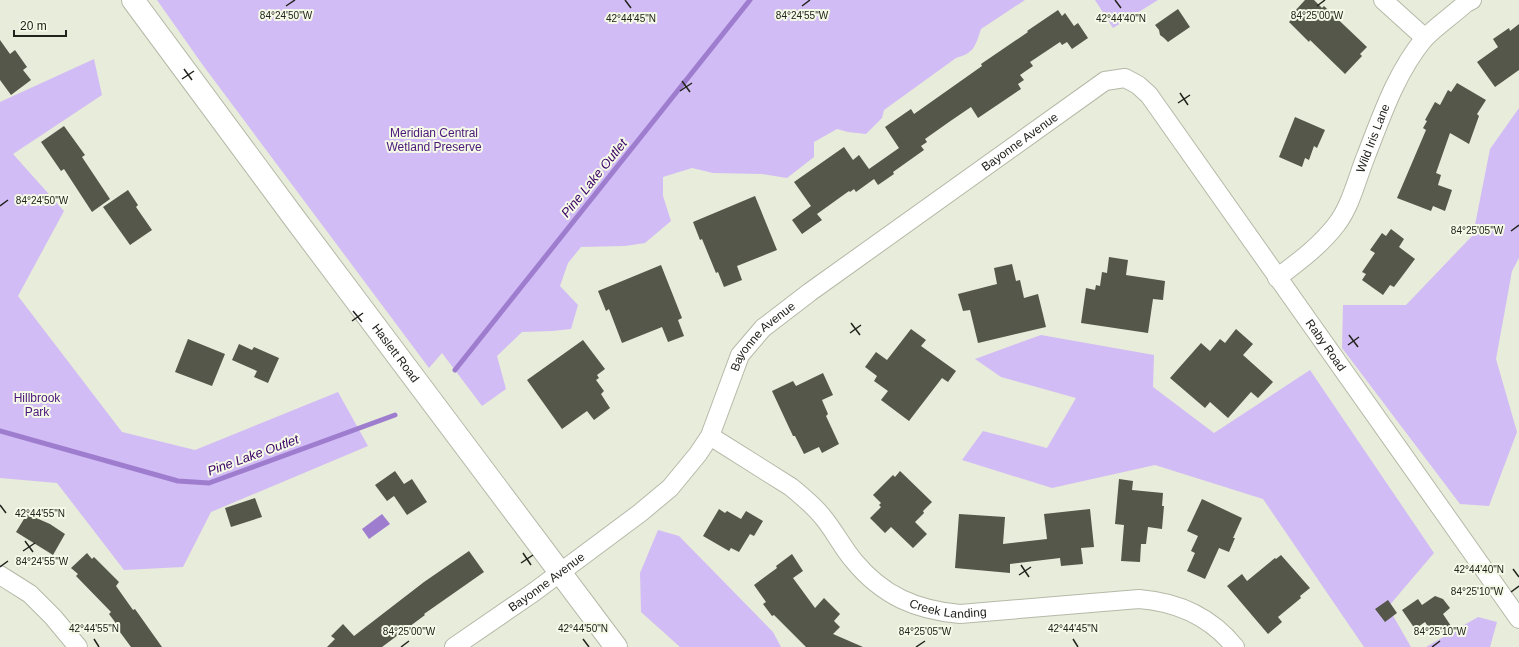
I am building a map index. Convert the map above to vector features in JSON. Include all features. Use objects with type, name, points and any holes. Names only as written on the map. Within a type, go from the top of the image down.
[{"type":"main road","name":"Haslett Road","points":[[132,0],[616,647]]},
{"type":"street","points":[[1383,0],[1425,38]]},
{"type":"street","name":"Wild Iris Lane","points":[[1277,278],[1321,242],[1337,224],[1346,206],[1388,98],[1405,67],[1425,38],[1472,0]]},
{"type":"street","name":"Bayonne Avenue","points":[[454,647],[560,572],[640,513],[665,492],[683,473],[710,436],[740,355],[763,328],[810,292],[1105,81],[1125,78]]},
{"type":"street","name":"Raby Road","points":[[1125,78],[1138,85],[1149,95],[1519,619]]},
{"type":"street","name":"Creek Landing","points":[[710,436],[791,487],[801,495],[823,517],[853,560],[864,572],[876,584],[906,602],[923,608],[960,614],[1139,599],[1154,600],[1184,608],[1198,615],[1223,634],[1235,647]]},
{"type":"street","points":[[0,575],[30,594],[53,616],[78,647]]},
{"type":"green space","name":"Meridian Central Wetland Preserve","points":[[157,0],[1025,0],[981,29],[975,45],[967,54],[956,58],[884,110],[882,118],[866,134],[837,129],[814,142],[814,157],[787,178],[762,174],[713,173],[692,168],[663,177],[663,196],[671,221],[645,243],[625,246],[581,247],[568,263],[560,286],[578,305],[571,329],[522,332],[497,356],[506,389],[482,406],[442,353],[429,368],[202,64]]},
{"type":"green space","points":[[1095,0],[1158,0],[1113,28]]},
{"type":"green space","name":"Hillbrook Park","points":[[94,59],[102,95],[13,154],[64,211],[18,296],[122,432],[195,450],[338,392],[368,446],[211,512],[183,567],[124,570],[57,483],[0,478],[0,102]]},
{"type":"green space","points":[[1519,108],[1519,258],[1512,271],[1496,359],[1517,432],[1489,506],[1460,504],[1342,348],[1343,305],[1406,305],[1473,235],[1490,149]]},
{"type":"green space","points":[[1041,335],[1154,355],[1153,387],[1214,433],[1310,370],[1434,553],[1388,607],[1411,647],[1364,647],[1263,499],[1155,465],[1052,488],[962,460],[983,431],[1047,448],[1076,398],[1001,377],[975,359]]},
{"type":"green space","points":[[658,530],[679,536],[773,632],[781,647],[680,647],[641,612],[640,573]]},
{"type":"green space","points":[[1478,617],[1497,622],[1490,647],[1426,647]]},
{"type":"shaded area","points":[[382,514],[390,524],[369,539],[362,529]]},
{"type":"building","points":[[1305,0],[1314,0],[1322,8],[1324,6],[1367,47],[1360,54],[1362,56],[1345,74],[1289,22],[1297,14],[1294,12]]},
{"type":"building","points":[[1178,9],[1190,27],[1168,42],[1160,35],[1159,30],[1155,25]]},
{"type":"building","points":[[1058,10],[1062,16],[1065,13],[1074,26],[1078,23],[1088,38],[1072,49],[1067,42],[1062,45],[1060,42],[1030,62],[1033,66],[1020,75],[1024,80],[1018,84],[1021,89],[978,118],[971,107],[925,139],[927,142],[921,146],[924,150],[893,172],[894,174],[878,185],[874,179],[856,192],[854,189],[850,192],[849,191],[817,214],[822,220],[802,234],[792,220],[811,206],[794,182],[844,147],[853,160],[859,155],[869,169],[899,148],[885,127],[911,109],[914,114],[982,66],[981,64]]},
{"type":"building","points":[[1519,24],[1519,70],[1495,87],[1477,62],[1498,47],[1493,39],[1509,28],[1510,31]]},
{"type":"building","points":[[0,40],[10,54],[15,50],[27,67],[23,70],[31,80],[11,95],[0,80]]},
{"type":"building","points":[[1457,83],[1486,100],[1477,114],[1479,116],[1469,144],[1450,133],[1436,173],[1441,175],[1438,185],[1452,190],[1445,211],[1433,206],[1431,211],[1397,198],[1426,130],[1423,128],[1427,121],[1425,120],[1435,102],[1440,105],[1448,90],[1451,92]]},
{"type":"building","points":[[1295,117],[1325,130],[1317,148],[1314,146],[1309,160],[1305,158],[1302,167],[1279,157]]},
{"type":"building","points":[[64,126],[85,155],[82,157],[110,199],[92,212],[64,169],[61,171],[41,142]]},
{"type":"building","points":[[128,190],[138,205],[136,207],[152,230],[130,245],[103,207]]},
{"type":"building","points":[[755,196],[777,250],[737,266],[742,280],[724,287],[718,272],[716,273],[702,239],[700,240],[693,222]]},
{"type":"building","points":[[1391,229],[1404,239],[1399,247],[1415,259],[1394,287],[1390,285],[1383,295],[1362,280],[1366,274],[1362,272],[1375,253],[1370,250],[1382,233],[1386,236]]},
{"type":"building","points":[[1109,257],[1128,260],[1126,275],[1165,281],[1163,300],[1153,299],[1148,333],[1081,323],[1086,288],[1095,290],[1096,285],[1100,286],[1102,272],[1107,273]]},
{"type":"building","points":[[1012,264],[1016,281],[1020,280],[1024,298],[1038,294],[1046,327],[978,343],[970,310],[963,311],[958,294],[997,284],[994,268]]},
{"type":"building","points":[[661,265],[682,318],[678,320],[684,336],[668,342],[662,327],[622,343],[609,309],[606,311],[598,291]]},
{"type":"building","points":[[911,329],[926,340],[921,346],[956,371],[948,382],[942,378],[909,421],[881,400],[888,391],[874,381],[877,376],[865,367],[876,352],[887,360]]},
{"type":"building","points":[[1236,329],[1253,344],[1243,355],[1273,382],[1258,398],[1251,392],[1228,418],[1210,402],[1205,408],[1170,378],[1201,343],[1210,351],[1220,339],[1225,343]]},
{"type":"building","points":[[188,339],[225,354],[212,386],[175,372]]},
{"type":"building","points":[[583,340],[605,369],[597,375],[599,378],[596,380],[604,391],[601,394],[610,408],[594,420],[587,411],[562,429],[527,380]]},
{"type":"building","points":[[239,344],[252,350],[254,347],[279,358],[268,383],[254,377],[257,371],[232,360]]},
{"type":"building","points":[[823,373],[833,395],[822,400],[828,414],[826,416],[839,444],[822,453],[819,447],[804,454],[795,436],[793,436],[772,391],[793,381],[796,386]]},
{"type":"building","points":[[395,471],[404,484],[412,479],[427,502],[407,515],[394,496],[387,501],[375,485]]},
{"type":"building","points":[[900,471],[932,502],[915,522],[927,534],[913,548],[891,527],[885,533],[870,518],[881,507],[879,505],[881,503],[873,495],[893,475],[895,477]]},
{"type":"building","points":[[1119,479],[1133,481],[1132,490],[1163,493],[1162,506],[1164,506],[1162,529],[1148,527],[1146,544],[1141,544],[1140,562],[1121,561],[1124,525],[1115,524]]},
{"type":"building","points":[[255,498],[262,517],[231,527],[225,508]]},
{"type":"building","points":[[1202,499],[1242,518],[1233,538],[1235,538],[1229,552],[1219,548],[1205,579],[1187,571],[1195,553],[1191,551],[1198,536],[1187,531]]},
{"type":"building","points":[[719,509],[725,513],[727,511],[741,519],[746,511],[763,521],[754,536],[750,534],[739,552],[731,548],[729,551],[703,536]]},
{"type":"building","points":[[1090,509],[1094,547],[1081,548],[1083,564],[1061,566],[1060,558],[1010,564],[1010,573],[955,568],[959,514],[1005,517],[1003,544],[1047,539],[1044,514]]},
{"type":"building","points":[[27,514],[50,524],[65,534],[53,555],[16,532]]},
{"type":"building","points":[[469,551],[484,572],[424,614],[425,615],[382,647],[327,647],[335,639],[331,636],[343,624],[354,636],[424,582]]},
{"type":"building","points":[[87,553],[92,559],[94,557],[119,582],[116,586],[133,610],[135,609],[162,647],[131,647],[114,624],[115,622],[109,614],[111,612],[76,576],[78,574],[71,568]]},
{"type":"building","points":[[792,554],[803,571],[793,578],[815,608],[824,598],[840,614],[834,621],[840,627],[833,634],[863,647],[806,647],[774,615],[772,616],[763,604],[766,602],[754,585],[777,568],[776,566]]},
{"type":"building","points":[[1281,555],[1310,588],[1300,596],[1301,598],[1278,617],[1282,622],[1268,634],[1227,586],[1242,574],[1247,581],[1275,558],[1276,559]]},
{"type":"building","points":[[1435,596],[1443,599],[1450,608],[1443,614],[1451,626],[1435,637],[1425,622],[1415,629],[1402,610],[1418,599],[1422,605]]},
{"type":"building","points":[[1388,600],[1397,613],[1385,622],[1375,609]]},
{"type":"waterway","name":"Pine Lake Outlet","points":[[455,370],[750,0]]},
{"type":"waterway","name":"Pine Lake Outlet","points":[[0,431],[178,481],[209,483],[395,415]]}]
